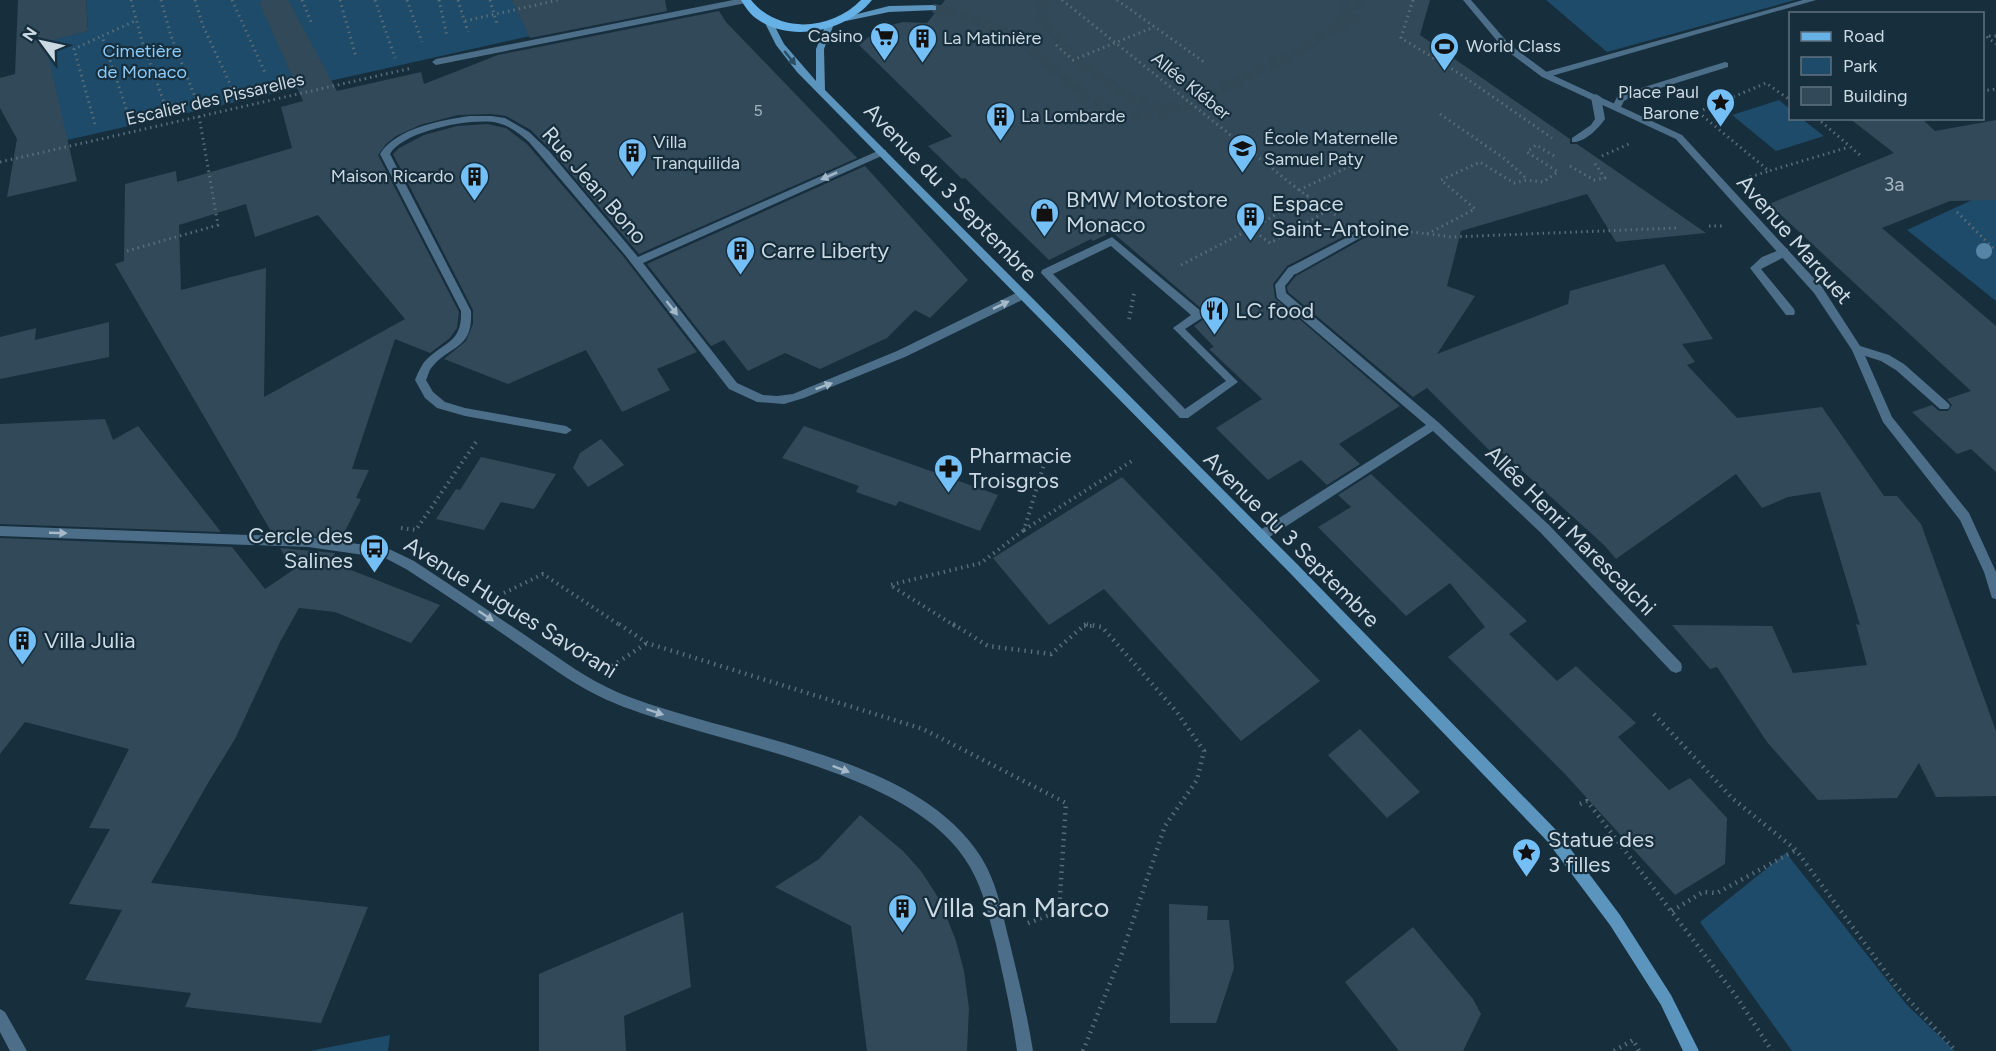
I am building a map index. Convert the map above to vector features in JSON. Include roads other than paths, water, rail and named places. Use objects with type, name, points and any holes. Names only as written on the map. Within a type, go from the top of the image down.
[{"type":"main road","points":[[746,0],[750,8],[768,21],[786,26],[808,27],[830,24],[846,18],[889,9],[933,8]]},
{"type":"main road","points":[[846,18],[862,8],[867,0]]},
{"type":"main road","name":"Avenue du 3 Septembre","points":[[768,21],[780,45],[792,60],[1261,536],[1552,836],[1615,920],[1666,1000],[1691,1051]]},
{"type":"main road","points":[[821,89],[820,50],[830,24]]},
{"type":"street","points":[[436,62],[746,0]]},
{"type":"street","name":"Avenue Marquet","points":[[1467,0],[1506,46],[1545,75],[1679,137],[1818,290],[1857,349],[1887,419],[1965,517],[1990,572],[1996,594]]},
{"type":"street","points":[[1545,75],[1812,0]]},
{"type":"street","points":[[1617,107],[1620,99],[1628,95],[1725,65]]},
{"type":"street","points":[[1575,140],[1594,127],[1600,119],[1596,97]]},
{"type":"street","name":"Rue Jean Bono","points":[[566,430],[441,405],[429,395],[420,380],[428,364],[443,354],[464,334],[468,323],[466,311],[385,154],[388,147],[399,138],[453,121],[493,119],[510,123],[528,136],[607,223],[732,386],[763,400],[786,400],[841,379],[928,341],[1022,295]]},
{"type":"street","points":[[636,262],[883,152]]},
{"type":"street","name":"Allée Henri Marescalchi","points":[[1363,232],[1292,271],[1280,285],[1281,295],[1434,425],[1545,529],[1676,667]]},
{"type":"street","points":[[1113,241],[1198,315],[1178,328],[1233,382],[1184,415],[1046,273],[1113,241]]},
{"type":"street","points":[[1784,252],[1755,268],[1790,312]]},
{"type":"street","points":[[1857,349],[1885,358],[1944,406]]},
{"type":"street","points":[[1261,536],[1434,425]]},
{"type":"street","name":"Avenue Hugues Savorani","points":[[0,531],[308,542],[387,553],[410,564],[578,678],[611,696],[649,711],[829,764],[879,783],[920,807],[953,831],[974,858],[991,897],[1001,934],[1018,1006],[1025,1051]]},
{"type":"street","points":[[0,1017],[19,1051]]},
{"type":"tunnel","points":[[1044,0],[1041,11],[1043,22],[1059,42],[1086,66],[1116,88],[1139,101],[1157,106],[1175,106]]},
{"type":"tunnel","points":[[933,8],[970,17],[1004,32],[1025,46],[1083,94],[1115,112],[1133,116],[1163,114],[1194,103],[1305,48],[1344,21],[1344,0]]},
{"type":"tunnel","points":[[1339,29],[1355,17],[1361,0]]},
{"type":"place","name":"Casino","points":[[884,62]]},
{"type":"place","name":"La Matinière","points":[[922,64]]},
{"type":"place","name":"World Class","points":[[1445,72]]},
{"type":"place","name":"Place Paul Barone","points":[[1720,128]]},
{"type":"place","name":"La Lombarde","points":[[1000,142]]},
{"type":"place","name":"École Maternelle Samuel Paty","points":[[1243,174]]},
{"type":"place","name":"Villa Tranquilida","points":[[632,178]]},
{"type":"place","name":"Maison Ricardo","points":[[475,202]]},
{"type":"place","name":"BMW Motostore Monaco","points":[[1045,238]]},
{"type":"place","name":"Espace Saint-Antoine","points":[[1251,242]]},
{"type":"place","name":"Carre Liberty","points":[[740,276]]},
{"type":"place","name":"LC food","points":[[1214,336]]},
{"type":"place","name":"Pharmacie Troisgros","points":[[948,494]]},
{"type":"place","name":"Cercle des Salines","points":[[374,574]]},
{"type":"place","name":"Villa Julia","points":[[23,666]]},
{"type":"place","name":"Statue des 3 filles","points":[[1527,878]]},
{"type":"place","name":"Villa San Marco","points":[[903,934]]},
{"type":"park label","name":"Cimetière de Monaco","points":[[142,61]]}]
